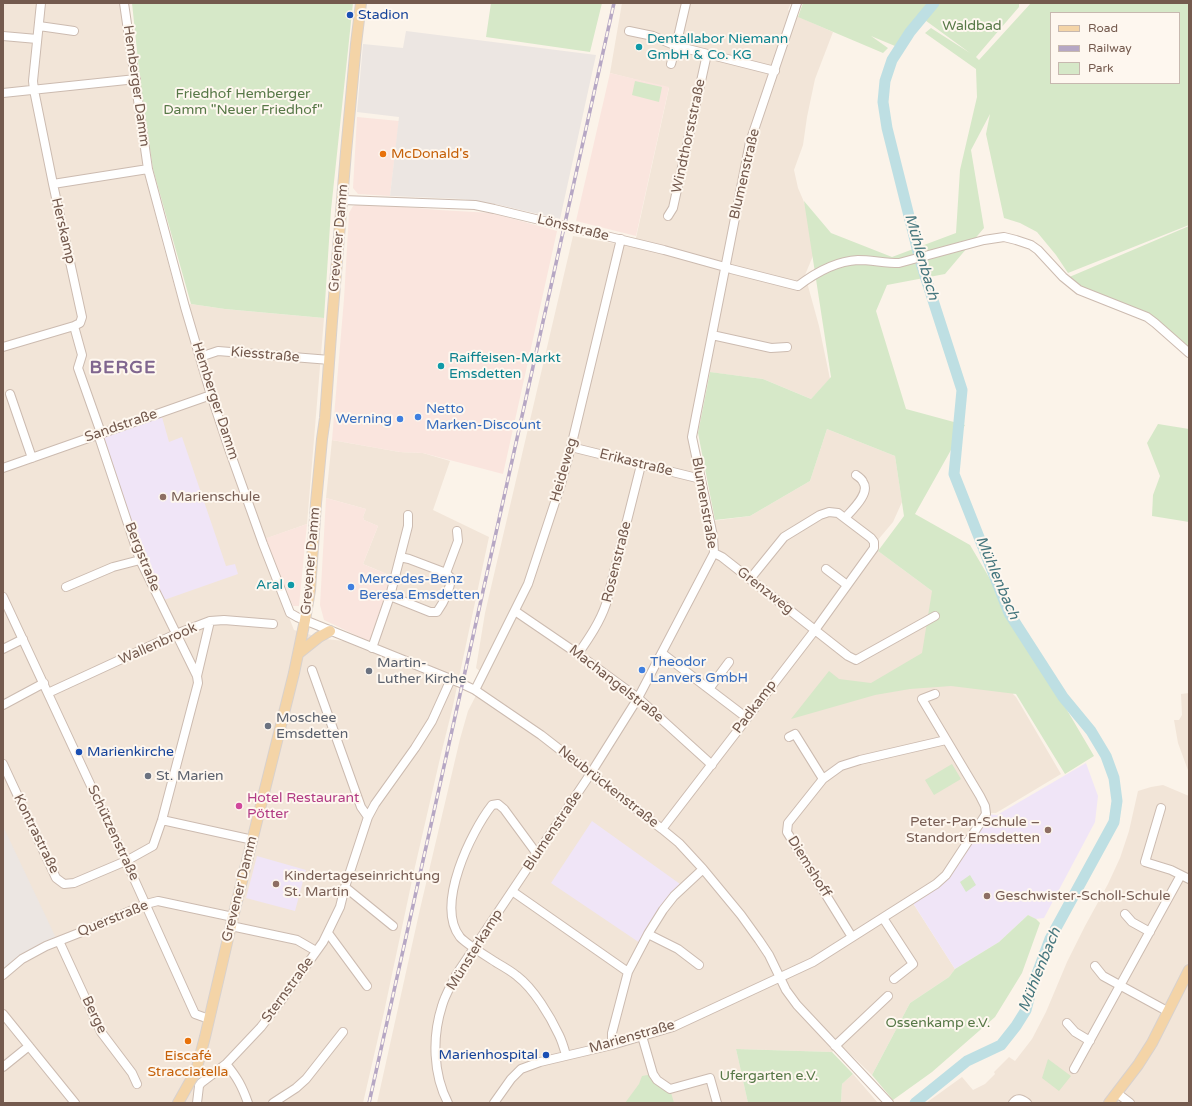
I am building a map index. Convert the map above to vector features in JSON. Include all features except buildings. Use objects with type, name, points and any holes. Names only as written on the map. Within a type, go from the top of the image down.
[{"type":"main road","name":"Grevener Damm","points":[[178,1103],[196,1071],[299,653],[310,590],[316,503],[325,418],[356,44],[361,3]]},
{"type":"main road","points":[[299,653],[319,636],[330,631]]},
{"type":"main road","points":[[1109,1103],[1138,1065],[1152,1043],[1189,970]]},
{"type":"street","name":"Herskamp","points":[[42,3],[33,81],[53,184],[82,317],[80,323],[74,326]]},
{"type":"street","name":"Hemberger Damm","points":[[124,3],[148,169],[185,307],[211,395],[263,544],[290,612],[297,618],[305,620]]},
{"type":"street","points":[[671,64],[686,3]]},
{"type":"street","name":"Blumenstraße","points":[[512,891],[591,773],[638,698],[714,553],[713,536],[692,437],[750,142],[775,72],[797,3]]},
{"type":"street","points":[[39,26],[74,32]]},
{"type":"street","points":[[629,31],[653,36],[676,46],[775,72]]},
{"type":"street","points":[[3,36],[37,39]]},
{"type":"street","name":"Windthorststraße","points":[[668,216],[673,208],[707,54]]},
{"type":"street","points":[[3,93],[136,79]]},
{"type":"street","points":[[53,184],[148,169]]},
{"type":"street","name":"Lönsstraße","points":[[343,200],[475,205],[494,208],[621,239],[725,267],[731,270],[798,286],[811,276],[823,270],[850,261],[868,260],[898,263],[924,255],[998,238],[1010,238],[1024,242],[1038,250],[1063,277],[1080,290],[1147,317],[1189,353]]},
{"type":"street","name":"Heideweg","points":[[475,690],[528,584],[561,484],[621,239]]},
{"type":"street","points":[[3,347],[74,326]]},
{"type":"street","name":"Bergstraße","points":[[74,326],[82,355],[78,368],[140,560],[197,676]]},
{"type":"street","points":[[712,335],[771,348],[787,347]]},
{"type":"street","name":"Kiesstraße","points":[[200,356],[218,351],[330,360]]},
{"type":"street","points":[[10,394],[32,458]]},
{"type":"street","name":"Sandstraße","points":[[3,468],[211,395]]},
{"type":"street","name":"Erikastraße","points":[[571,447],[701,479]]},
{"type":"street","name":"Rosenstraße","points":[[578,654],[603,613],[641,465]]},
{"type":"street","points":[[750,579],[784,537],[820,515],[829,512],[838,513],[845,518],[864,495],[865,484],[856,476]]},
{"type":"street","points":[[372,648],[390,596],[408,526],[408,515]]},
{"type":"street","name":"Padkamp","points":[[662,829],[815,630],[874,548],[874,542],[871,538],[845,518]]},
{"type":"street","points":[[446,573],[458,540],[457,531]]},
{"type":"street","name":"Grenzweg","points":[[714,553],[722,557],[848,656],[856,660],[935,616]]},
{"type":"street","points":[[390,596],[430,612],[437,612],[441,607],[450,585],[451,578],[446,573],[410,559],[400,557]]},
{"type":"street","points":[[66,587],[113,567],[140,560]]},
{"type":"street","points":[[826,569],[847,585]]},
{"type":"street","name":"Schützenstraße","points":[[3,598],[44,683],[195,1014],[209,1019]]},
{"type":"street","name":"Machangelstraße","points":[[514,611],[578,654],[638,698],[712,765]]},
{"type":"street","name":"Wallenbrook","points":[[48,693],[176,634],[210,621],[224,620],[273,624]]},
{"type":"street","name":"Neubrückenstraße","points":[[305,620],[452,679],[475,690],[541,735],[679,843],[740,915],[759,940],[769,955],[786,990],[797,1005],[888,1103]]},
{"type":"street","points":[[126,861],[153,846],[162,820],[198,683],[197,676],[210,621]]},
{"type":"street","points":[[3,650],[23,639]]},
{"type":"street","points":[[662,654],[747,718]]},
{"type":"street","points":[[709,688],[729,662]]},
{"type":"street","points":[[312,670],[361,807],[368,818]]},
{"type":"street","name":"Sternstraße","points":[[197,1103],[199,1086],[201,1083],[226,1064],[261,1027],[316,952],[328,933],[340,907],[345,887],[368,818],[375,804],[415,748],[432,721],[452,679]]},
{"type":"street","points":[[3,705],[44,683]]},
{"type":"street","points":[[780,978],[813,962],[936,884],[946,875],[986,814],[985,806],[922,700],[935,694]]},
{"type":"street","points":[[789,737],[795,734],[823,779]]},
{"type":"street","name":"Diemshoff","points":[[852,937],[787,832],[788,823],[823,779],[841,766],[860,760],[946,740]]},
{"type":"street","name":"Kontrastraße","points":[[3,764],[56,878],[64,884],[74,883],[126,861]]},
{"type":"street","points":[[537,854],[504,809],[498,804],[492,805],[475,830],[462,858],[455,884],[452,918],[454,928],[461,938],[517,976],[532,990],[560,1035],[566,1055]]},
{"type":"street","points":[[1074,1069],[1150,932],[1185,877],[1171,870],[1145,862],[1161,808]]},
{"type":"street","points":[[162,820],[253,840]]},
{"type":"street","points":[[612,1044],[612,1033],[628,972],[648,934],[663,910],[674,896],[702,869]]},
{"type":"street","points":[[345,887],[393,926]]},
{"type":"street","points":[[512,891],[628,972]]},
{"type":"street","name":"Münsterkamp","points":[[448,1103],[439,1078],[435,1055],[438,1022],[442,1006],[456,975],[512,891]]},
{"type":"street","name":"Querstraße","points":[[3,975],[22,960],[46,946],[146,904],[158,901],[297,940],[316,952]]},
{"type":"street","points":[[1125,914],[1132,922],[1150,932]]},
{"type":"street","points":[[883,918],[913,964],[894,979]]},
{"type":"street","points":[[328,933],[367,986]]},
{"type":"street","points":[[648,934],[678,949],[699,965]]},
{"type":"street","name":"Berge","points":[[59,941],[101,1032],[132,1073],[136,1084]]},
{"type":"street","points":[[1095,966],[1103,976],[1168,1011]]},
{"type":"street","name":"Marienstraße","points":[[494,1103],[511,1079],[521,1069],[540,1062],[673,1027],[780,978]]},
{"type":"street","points":[[835,1046],[888,996]]},
{"type":"street","points":[[3,1014],[75,1103]]},
{"type":"street","points":[[1067,1023],[1075,1032],[1090,1041]]},
{"type":"street","points":[[273,1103],[296,1088],[306,1079],[343,1032]]},
{"type":"street","points":[[642,1036],[653,1074],[657,1080],[670,1089],[710,1078],[717,1103]]},
{"type":"street","points":[[3,1067],[29,1046]]},
{"type":"street","points":[[226,1064],[236,1076],[243,1088],[248,1103]]},
{"type":"street","points":[[1117,1093],[1130,1103]]},
{"type":"street","points":[[1013,1103],[1018,1099],[1027,1103]]},
{"type":"shaded area","points":[[3,3],[120,3],[144,170],[180,306],[191,304],[225,309],[324,318],[307,524],[259,541],[294,630],[325,639],[345,641],[373,653],[399,579],[363,564],[378,526],[364,520],[363,517],[366,509],[326,498],[332,440],[400,452],[423,453],[450,461],[433,510],[489,537],[452,710],[414,871],[363,1103],[3,1103]]},
{"type":"shaded area","points":[[622,3],[791,3],[788,10],[799,17],[833,32],[815,79],[803,145],[794,170],[798,188],[820,239],[805,275],[819,326],[830,379],[811,399],[763,379],[701,371],[688,434],[705,522],[750,516],[810,481],[827,429],[895,456],[902,502],[893,522],[877,541],[878,551],[932,591],[1022,674],[1013,694],[1061,774],[996,813],[982,813],[946,869],[932,882],[909,897],[955,969],[949,977],[910,1003],[872,1075],[841,1045],[832,1052],[736,1049],[748,1103],[377,1103],[420,909],[460,739],[468,711],[486,676],[476,668],[485,613],[573,236],[634,247],[669,88],[610,73]]},
{"type":"shaded area","points":[[406,31],[596,55],[560,219],[495,204],[462,199],[390,196],[399,117],[357,112],[363,44],[403,48]]},
{"type":"shaded area","points":[[610,73],[669,87],[636,236],[576,221]]},
{"type":"shaded area","points":[[357,117],[399,121],[390,196],[358,194],[353,188]]},
{"type":"shaded area","points":[[362,203],[492,213],[557,231],[503,474],[423,453],[400,452],[332,440],[344,299],[349,213],[353,206]]},
{"type":"shaded area","name":"Marienschule","points":[[162,417],[169,442],[182,437],[226,566],[235,564],[238,574],[164,600],[142,552],[104,437]]},
{"type":"shaded area","points":[[326,498],[366,509],[363,517],[364,520],[378,526],[363,564],[391,576],[370,642],[324,620],[320,605]]},
{"type":"shaded area","points":[[307,524],[299,606],[293,606],[264,539]]},
{"type":"shaded area","points":[[1189,693],[1189,773],[1178,743],[1174,720],[1179,720],[1182,715],[1181,694]]},
{"type":"shaded area","name":"Geschwister-Scholl-Schule","points":[[1086,763],[1098,796],[1095,822],[1044,918],[1036,919],[1028,915],[999,942],[955,969],[911,900],[936,884],[986,814],[997,815]]},
{"type":"shaded area","points":[[1163,785],[1189,796],[1189,1103],[926,1103],[962,1077],[973,1090],[985,1084],[995,1074],[994,1072],[1009,1057],[1015,1061],[1032,1039],[1046,1012],[1067,962],[1120,858],[1129,831],[1138,791]]},
{"type":"shaded area","points":[[592,821],[680,884],[672,893],[640,943],[551,883]]},
{"type":"shaded area","points":[[3,826],[56,938],[45,942],[3,970]]},
{"type":"shaded area","name":"Kindertageseinrichtung St. Martin","points":[[257,856],[306,870],[295,911],[246,898]]},
{"type":"shaded area","points":[[853,1074],[878,1103],[841,1103],[842,1084]]},
{"type":"green space","name":"Friedhof Hemberger Damm \"Neuer Friedhof\"","points":[[132,3],[353,3],[331,210],[324,318],[225,309],[191,304],[153,169],[141,89]]},
{"type":"green space","points":[[491,3],[602,3],[590,52],[486,37]]},
{"type":"green space","name":"Waldbad","points":[[803,3],[1019,3],[1019,7],[976,57],[979,60],[1031,3],[1189,3],[1189,225],[1068,273],[1056,255],[1037,232],[1020,223],[1004,218],[986,134],[990,114],[971,150],[984,228],[945,274],[887,285],[876,311],[906,409],[965,425],[915,514],[970,545],[1094,756],[1065,774],[1016,694],[951,686],[910,689],[875,695],[791,719],[829,671],[839,679],[871,683],[922,653],[932,591],[878,551],[904,516],[895,456],[827,429],[810,481],[750,516],[715,520],[698,433],[710,372],[763,379],[811,399],[831,377],[804,201],[831,233],[892,257],[956,233],[960,170],[977,97],[976,69],[925,33],[931,28],[970,53],[918,15],[895,46],[871,36],[888,48],[883,53],[798,17]]},
{"type":"green space","points":[[635,81],[662,87],[659,102],[632,95]]},
{"type":"green space","points":[[1189,226],[1189,351],[1156,322],[1080,289],[1067,278]]},
{"type":"green space","points":[[1158,424],[1189,429],[1189,522],[1152,516],[1153,495],[1160,476],[1147,443]]},
{"type":"green space","points":[[952,764],[961,779],[934,795],[925,780]]},
{"type":"green space","points":[[970,875],[976,885],[966,892],[960,882]]},
{"type":"green space","name":"Ossenkamp e.V.","points":[[1028,915],[1040,923],[1022,973],[995,1017],[932,1072],[893,1100],[872,1075],[910,1003],[949,977],[955,969],[999,942]]},
{"type":"green space","name":"Ufergarten e.V.","points":[[736,1049],[832,1052],[853,1074],[842,1084],[841,1103],[748,1103]]},
{"type":"green space","points":[[1048,1059],[1071,1076],[1059,1091],[1042,1078]]},
{"type":"green space","points":[[653,1074],[670,1089],[674,1103],[625,1103],[639,1084],[642,1076]]},
{"type":"waterway","name":"Mühlenbach","points":[[915,1103],[967,1061],[1001,1045],[1016,1026],[1026,1010],[1032,987],[1050,939],[1114,822],[1117,801],[1114,778],[1106,756],[1091,731],[1063,697],[1009,613],[954,474],[962,390],[920,260],[887,128],[883,102],[885,81],[892,60],[910,32],[934,3]]},
{"type":"railway","points":[[369,1103],[614,3]]},
{"type":"place","name":"Stadion","points":[[350,15]]},
{"type":"place","name":"Dentallabor Niemann GmbH & Co. KG","points":[[639,47]]},
{"type":"place","name":"McDonald's","points":[[383,154]]},
{"type":"place","name":"Raiffeisen-Markt Emsdetten","points":[[441,366]]},
{"type":"place","name":"Netto Marken-Discount","points":[[418,417]]},
{"type":"place","name":"Werning","points":[[400,419]]},
{"type":"place","name":"Marienschule","points":[[163,497]]},
{"type":"place","name":"Aral","points":[[291,585]]},
{"type":"place","name":"Mercedes-Benz Beresa Emsdetten","points":[[351,587]]},
{"type":"place","name":"Theodor Lanvers GmbH","points":[[642,670]]},
{"type":"place","name":"Martin- Luther Kirche","points":[[369,671]]},
{"type":"place","name":"Moschee Emsdetten","points":[[268,726]]},
{"type":"place","name":"Marienkirche","points":[[79,752]]},
{"type":"place","name":"St. Marien","points":[[148,776]]},
{"type":"place","name":"Hotel Restaurant Pötter","points":[[239,806]]},
{"type":"place","name":"Peter-Pan-Schule – Standort Emsdetten","points":[[1048,830]]},
{"type":"place","name":"Kindertageseinrichtung St. Martin","points":[[276,884]]},
{"type":"place","name":"Geschwister-Scholl-Schule","points":[[987,896]]},
{"type":"place","name":"Eiscafé Stracciatella","points":[[188,1041]]},
{"type":"place","name":"Marienhospital","points":[[546,1055]]},
{"type":"district","name":"BERGE","points":[[123,368]]}]
